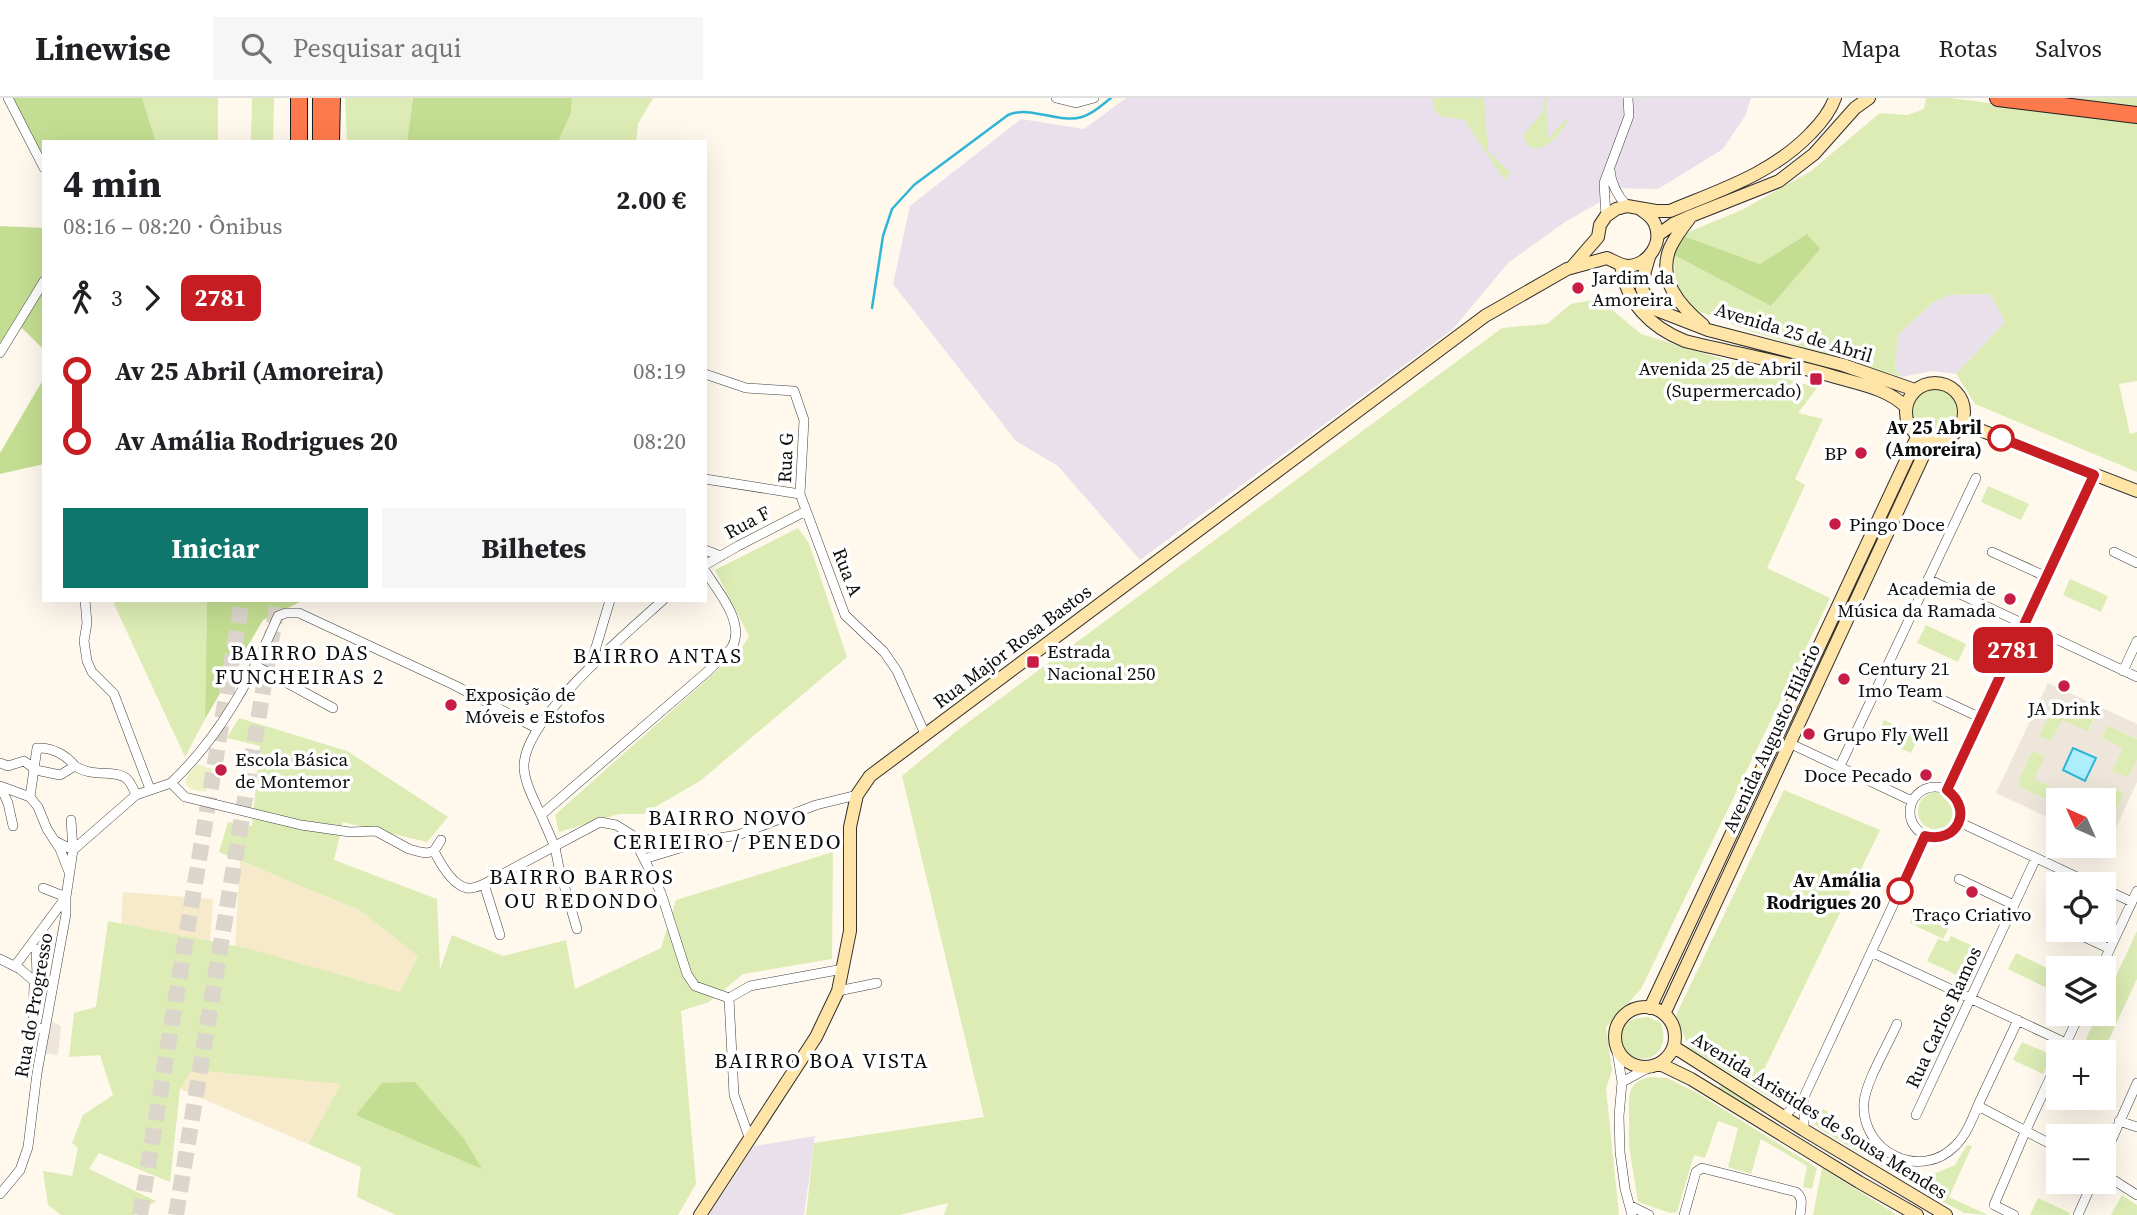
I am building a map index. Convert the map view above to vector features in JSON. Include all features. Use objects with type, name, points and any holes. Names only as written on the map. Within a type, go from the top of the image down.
[{"type":"highway","points":[[299,98],[299,140]]},
{"type":"highway","points":[[321,98],[321,140]]},
{"type":"highway","points":[[331,140],[332,98]]},
{"type":"highway","points":[[1998,98],[2137,116]]},
{"type":"main road","points":[[1633,207],[1648,215],[1655,224],[1658,235],[1656,247],[1640,263],[1620,265],[1608,258],[1601,248],[1598,237],[1600,225],[1606,216],[1616,209],[1633,207],[1670,211],[1739,183],[1782,158],[1805,139],[1825,117],[1835,98]]},
{"type":"main road","points":[[1658,235],[1691,216],[1780,181],[1814,154],[1855,108],[1869,98]]},
{"type":"main road","name":"Avenida 25 de Abril","points":[[1691,216],[1670,248],[1666,275],[1675,295],[1708,330],[1843,365],[1916,390]]},
{"type":"main road","points":[[1573,267],[1598,237]]},
{"type":"main road","points":[[1649,256],[1642,285],[1648,302],[1654,309],[1708,330]]},
{"type":"main road","points":[[1573,267],[1608,258]]},
{"type":"main road","name":"Avenida 25 de Abril","points":[[1620,265],[1629,294],[1650,321],[1675,337],[1786,363],[1874,389],[1895,397],[1906,407]]},
{"type":"main road","name":"Rua Major Rosa Bastos","points":[[700,1215],[816,1037],[838,991],[850,931],[850,827],[857,795],[870,776],[1485,316],[1573,267]]},
{"type":"main road","points":[[1933,382],[1952,387],[1959,394],[1965,413],[1962,423],[1950,437],[1932,441],[1918,435],[1908,423],[1906,407],[1916,390],[1933,382]]},
{"type":"main road","points":[[1962,423],[2137,491]]},
{"type":"main road","name":"Avenida Augusto Hilário","points":[[1650,1007],[1918,435]]},
{"type":"main road","name":"Avenida Augusto Hilário","points":[[1664,1014],[1932,441]]},
{"type":"main road","points":[[1650,1007],[1664,1014],[1674,1029],[1674,1047],[1666,1059],[1655,1065],[1632,1065],[1619,1054],[1616,1030],[1625,1015],[1632,1010],[1650,1007]]},
{"type":"main road","name":"Avenida Aristides de Sousa Mendes","points":[[1674,1047],[1804,1130],[1946,1215]]},
{"type":"main road","name":"Avenida Aristides de Sousa Mendes","points":[[1655,1065],[1691,1079],[1917,1215]]},
{"type":"street","points":[[8,98],[42,164]]},
{"type":"street","points":[[1056,98],[1076,103],[1094,98]]},
{"type":"street","points":[[1606,216],[1604,183],[1629,116],[1628,98]]},
{"type":"street","points":[[1610,164],[1611,181],[1621,199],[1633,207]]},
{"type":"street","points":[[0,353],[42,284]]},
{"type":"street","name":"Rua G","points":[[707,375],[746,388],[794,391],[804,420],[800,494]]},
{"type":"street","points":[[1947,790],[2094,475]]},
{"type":"street","points":[[1840,766],[1976,478]]},
{"type":"street","points":[[707,479],[800,494]]},
{"type":"street","name":"Rua A","points":[[800,494],[845,615],[884,652],[897,671],[925,734]]},
{"type":"street","name":"Rua F","points":[[707,566],[721,556],[806,511]]},
{"type":"street","points":[[707,551],[721,556]]},
{"type":"street","points":[[1992,552],[2047,577]]},
{"type":"street","points":[[2114,552],[2137,563]]},
{"type":"street","points":[[541,815],[708,671],[732,646],[736,629],[731,614],[707,572]]},
{"type":"street","points":[[1928,579],[2137,677]]},
{"type":"street","points":[[85,602],[87,623],[84,641],[92,672],[114,694],[150,789]]},
{"type":"street","points":[[590,666],[608,602]]},
{"type":"street","points":[[578,929],[555,847],[525,777],[524,763],[538,729],[590,666],[661,602]]},
{"type":"street","points":[[55,841],[74,850],[136,794],[171,783],[188,767],[225,720],[256,667],[278,616],[286,613],[299,612],[454,685],[538,729]]},
{"type":"street","points":[[2123,671],[2137,641]]},
{"type":"street","points":[[256,667],[333,708]]},
{"type":"street","points":[[1934,696],[1981,718]]},
{"type":"street","points":[[1789,743],[1912,801]]},
{"type":"street","points":[[30,797],[33,766],[37,748],[41,747],[69,759],[83,772],[121,775],[128,780],[136,794]]},
{"type":"street","points":[[0,763],[8,766],[23,761],[36,770],[60,775],[75,766]]},
{"type":"street","points":[[171,783],[185,797],[301,825],[350,832],[376,831],[409,849],[427,853],[434,850],[441,840]]},
{"type":"street","points":[[0,786],[30,797],[38,807],[47,829],[60,849],[70,876]]},
{"type":"street","points":[[0,786],[8,803],[13,826]]},
{"type":"street","points":[[1931,787],[1947,790],[1958,800],[1959,822],[1948,834],[1941,837],[1925,836],[1911,821],[1909,814],[1912,801],[1924,789],[1931,787]]},
{"type":"street","points":[[644,859],[706,840],[737,835],[816,805],[857,795]]},
{"type":"street","name":"Rua do Progresso","points":[[0,1195],[20,1170],[26,1156],[45,1031],[64,935],[66,897],[74,850],[71,820]]},
{"type":"street","points":[[434,850],[440,863],[456,882],[466,888],[484,884],[600,822],[616,825],[632,835],[661,893],[687,974],[695,986],[729,998],[750,986],[842,969]]},
{"type":"street","points":[[1959,822],[2066,872]]},
{"type":"street","points":[[1783,1117],[1804,1097],[1925,836]]},
{"type":"street","name":"Rua Carlos Ramos","points":[[1916,1115],[2036,858]]},
{"type":"street","points":[[1959,879],[2014,905]]},
{"type":"street","points":[[484,884],[500,935]]},
{"type":"street","points":[[15,966],[66,897],[43,888]]},
{"type":"street","points":[[2107,956],[2137,891]]},
{"type":"street","points":[[2116,895],[2132,902]]},
{"type":"street","points":[[2095,942],[2110,949]]},
{"type":"street","points":[[31,946],[36,949],[37,976],[33,1025],[45,1031]]},
{"type":"street","points":[[1871,952],[2018,1020],[2052,1040]]},
{"type":"street","points":[[0,959],[15,966],[35,982]]},
{"type":"street","points":[[838,991],[877,984]]},
{"type":"street","points":[[729,998],[734,1095],[749,1137]]},
{"type":"street","points":[[1897,1024],[1870,1082],[1864,1104],[1866,1126],[1878,1146],[1894,1157],[1923,1162],[1936,1159],[1957,1144],[2018,1020]]},
{"type":"street","points":[[1616,1045],[1622,1082],[1620,1152],[1630,1210],[1649,1215]]},
{"type":"street","points":[[1622,1082],[1655,1065]]},
{"type":"street","points":[[2116,1128],[2137,1083]]},
{"type":"street","points":[[2014,1215],[1994,1205],[2046,1087]]},
{"type":"street","points":[[1804,1097],[1804,1130]]},
{"type":"street","points":[[1978,1106],[2046,1141]]},
{"type":"street","points":[[2119,1121],[2137,1127]]},
{"type":"street","points":[[1684,1215],[1696,1172],[1702,1168],[1796,1192],[1801,1197],[1800,1215]]},
{"type":"street","points":[[2116,1182],[2137,1195]]},
{"type":"street","points":[[2078,1215],[2087,1194]]},
{"type":"shaded area","points":[[1126,98],[1751,98],[1745,116],[1723,149],[1658,189],[1615,188],[1602,201],[1565,222],[1508,263],[1452,330],[1140,560],[1058,466],[1016,441],[893,284],[910,206],[1021,119],[1084,129]]},
{"type":"shaded area","points":[[1990,294],[2005,322],[1956,374],[1932,371],[1902,377],[1895,368],[1898,335],[1932,303],[1949,295]]},
{"type":"shaded area","points":[[2048,683],[2137,724],[2137,739],[2107,725],[2101,737],[2123,748],[2112,771],[2128,778],[2137,760],[2137,782],[2116,828],[2116,810],[2124,792],[2107,786],[2054,788],[2034,779],[2045,756],[2032,750],[2018,782],[2020,787],[2046,799],[2046,816],[1996,793]],"holes":[[[2060,703],[2094,720],[2088,731],[2062,720],[2051,741],[2039,736],[2054,705]]]},
{"type":"shaded area","points":[[240,861],[361,911],[418,955],[400,992],[235,946]]},
{"type":"shaded area","points":[[123,892],[213,899],[210,941],[121,924]]},
{"type":"shaded area","points":[[48,1020],[61,1026],[58,1055],[41,1053]]},
{"type":"shaded area","points":[[192,1070],[341,1084],[308,1144],[180,1089]]},
{"type":"shaded area","points":[[815,1136],[804,1215],[709,1215],[754,1146]]},
{"type":"green space","points":[[3,98],[142,98],[155,140],[42,140],[42,172]]},
{"type":"green space","points":[[142,98],[218,98],[218,140],[155,140]]},
{"type":"green space","points":[[252,98],[274,98],[273,140],[251,140]]},
{"type":"green space","points":[[345,98],[413,98],[407,140],[347,140]]},
{"type":"green space","points":[[413,98],[572,98],[571,113],[559,140],[407,140]]},
{"type":"green space","points":[[572,98],[653,98],[638,124],[636,140],[559,140],[571,113]]},
{"type":"green space","points":[[1433,98],[1484,98],[1488,152],[1510,172],[1505,181],[1464,120],[1440,116],[1434,109]]},
{"type":"green space","points":[[1543,98],[1546,98],[1548,139],[1568,117],[1555,139],[1540,148],[1533,148],[1527,144],[1523,135],[1543,112]]},
{"type":"green space","points":[[1926,98],[1950,98],[2137,122],[2137,381],[2119,384],[2130,434],[2137,432],[2137,472],[1975,404],[1956,374],[2005,322],[1990,294],[1949,295],[1932,303],[1898,335],[1895,368],[1902,377],[1750,331],[1693,309],[1675,281],[1674,255],[1772,306],[1807,234],[1760,264],[1681,235],[1742,210],[1811,171],[1880,113],[1907,115],[1924,109]]},
{"type":"green space","points":[[2074,98],[2137,98],[2137,107]]},
{"type":"green space","points":[[0,226],[42,228],[42,348],[15,321],[0,343]]},
{"type":"green space","points":[[1807,234],[1820,249],[1771,306],[1674,255],[1681,235],[1760,264]]},
{"type":"green space","points":[[1599,299],[1641,334],[1817,388],[1798,413],[1823,419],[1795,479],[1805,485],[1767,568],[1830,598],[1641,989],[1606,1027],[1612,1070],[1606,1089],[1619,1215],[944,1215],[948,1203],[899,1215],[806,1215],[814,1143],[984,1117],[902,776],[959,729],[1502,328],[1547,324],[1571,304]]},
{"type":"green space","points":[[42,381],[42,464],[0,474],[0,453]]},
{"type":"green space","points":[[1935,389],[1951,395],[1957,411],[1951,427],[1935,433],[1919,427],[1913,411],[1919,395]]},
{"type":"green space","points":[[1988,486],[2029,504],[2021,520],[1981,502]]},
{"type":"green space","points":[[798,528],[809,543],[847,657],[700,781],[643,814],[619,814],[559,832],[555,815],[741,649],[749,636],[715,570]]},
{"type":"green space","points":[[2070,579],[2108,596],[2101,612],[2063,595]]},
{"type":"green space","points":[[207,602],[205,719],[185,757],[114,604]]},
{"type":"green space","points":[[207,602],[300,602],[263,620],[205,719]]},
{"type":"green space","points":[[1926,625],[1966,644],[1958,662],[1917,643]]},
{"type":"green space","points":[[2060,703],[2094,719],[2088,731],[2051,742],[2038,736],[2054,705]]},
{"type":"green space","points":[[239,718],[347,751],[448,817],[427,842],[343,822],[334,860],[437,899],[440,969],[452,935],[503,956],[566,940],[575,989],[661,948],[676,900],[833,852],[832,959],[743,974],[709,1002],[681,1011],[696,1184],[678,1215],[396,1215],[357,1197],[361,1167],[308,1144],[341,1084],[192,1070],[180,1089],[170,1182],[99,1153],[89,1169],[156,1201],[134,1215],[61,1215],[48,1205],[43,1171],[72,1176],[78,1148],[72,1143],[83,1115],[113,1095],[100,1055],[69,1057],[74,1013],[96,1007],[108,921],[246,948],[400,992],[418,956],[361,911],[219,852],[228,822],[252,826],[260,746],[227,738]]},
{"type":"green space","points":[[1884,720],[1919,737],[1911,753],[1876,737]]},
{"type":"green space","points":[[2107,725],[2137,739],[2137,760],[2128,778],[2112,771],[2101,738]]},
{"type":"green space","points":[[2032,750],[2045,756],[2059,788],[2046,788],[2046,800],[2020,787],[2018,782]]},
{"type":"green space","points":[[197,764],[212,769],[206,792],[190,789],[185,783],[188,774]]},
{"type":"green space","points":[[2116,789],[2124,793],[2116,811]]},
{"type":"green space","points":[[1784,790],[1880,830],[1759,1080],[1778,1093],[1778,1102],[1689,1048],[1676,1015]]},
{"type":"green space","points":[[1937,792],[1950,798],[1956,811],[1950,824],[1937,830],[1924,824],[1918,811],[1924,798]]},
{"type":"green space","points":[[1917,907],[1951,923],[1943,939],[1910,923]]},
{"type":"green space","points":[[2137,931],[2137,979],[2116,1024],[2116,976]]},
{"type":"green space","points":[[1951,936],[1973,946],[1960,974],[1957,975],[1927,961],[1938,939],[1948,942]]},
{"type":"green space","points":[[2016,953],[2046,968],[2046,988],[2008,969]]},
{"type":"green space","points":[[1648,1017],[1661,1023],[1663,1038],[1660,1049],[1653,1056],[1635,1058],[1627,1053],[1622,1044],[1622,1032],[1629,1022]]},
{"type":"green space","points":[[2092,1026],[2115,1026],[2109,1040],[2086,1039]]},
{"type":"green space","points":[[2022,1042],[2046,1052],[2046,1068],[2043,1074],[2013,1060]]},
{"type":"green space","points":[[1649,1077],[1667,1078],[1699,1094],[1817,1168],[1812,1189],[1803,1187],[1807,1166],[1761,1139],[1751,1174],[1728,1167],[1738,1128],[1718,1121],[1705,1158],[1694,1155],[1677,1212],[1670,1213],[1638,1202],[1629,1146],[1629,1097],[1635,1084]]},
{"type":"green space","points":[[415,1082],[464,1139],[482,1169],[356,1115],[382,1083]]},
{"type":"green space","points":[[1721,1085],[1756,1105],[1754,1111],[1717,1089]]},
{"type":"green space","points":[[1823,1109],[1835,1115],[1834,1119],[1855,1148],[1910,1179],[1929,1176],[1955,1165],[1967,1145],[1972,1146],[1949,1197],[1988,1215],[1964,1213],[1820,1129],[1814,1118],[1818,1110]]},
{"type":"green space","points":[[1822,1168],[1897,1215],[1813,1215]]},
{"type":"green space","points":[[2122,1195],[2137,1205],[2137,1215],[2111,1215]]},
{"type":"green space","points":[[2038,1198],[2070,1213],[2069,1215],[2030,1215]]},
{"type":"water","points":[[2073,748],[2096,758],[2085,781],[2063,770]]},
{"type":"waterway","points":[[872,308],[883,236],[892,209],[914,185],[1008,115],[1026,112],[1073,119],[1090,114],[1111,98]]},
{"type":"tunnel","points":[[140,1215],[242,602]]},
{"type":"tunnel","points":[[176,1215],[278,602]]},
{"type":"bus line","name":"2781","points":[[1900,891],[1925,836],[1941,837],[1955,829],[1959,822],[1961,815],[1958,800],[1947,790],[2094,475],[2001,438]]},
{"type":"place","name":"Jardim da Amoreira","points":[[1578,288]]},
{"type":"place","name":"Avenida 25 de Abril (Supermercado)","points":[[1816,379]]},
{"type":"place","name":"Av 25 Abril (Amoreira)","points":[[2001,438]]},
{"type":"place","name":"BP","points":[[1861,453]]},
{"type":"place","name":"Pingo Doce","points":[[1835,524]]},
{"type":"place","name":"Academia de Música da Ramada","points":[[2010,599]]},
{"type":"place","name":"Estrada Nacional 250","points":[[1033,662]]},
{"type":"place","name":"Century 21 Imo Team","points":[[1844,679]]},
{"type":"place","name":"JA Drink","points":[[2064,686]]},
{"type":"place","name":"Exposição de Móveis e Estofos","points":[[451,705]]},
{"type":"place","name":"Grupo Fly Well","points":[[1809,734]]},
{"type":"place","name":"Escola Básica de Montemor","points":[[221,770]]},
{"type":"place","name":"Doce Pecado","points":[[1926,775]]},
{"type":"place","name":"Av Amália Rodrigues 20","points":[[1900,891]]},
{"type":"place","name":"Traço Criativo","points":[[1972,892]]},
{"type":"district","name":"BAIRRO ANTAS","points":[[658,656]]},
{"type":"district","name":"BAIRRO DAS FUNCHEIRAS 2","points":[[300,665]]},
{"type":"district","name":"BAIRRO NOVO CERIEIRO / PENEDO","points":[[728,830]]},
{"type":"district","name":"BAIRRO BARROS OU REDONDO","points":[[582,889]]},
{"type":"district","name":"BAIRRO BOA VISTA","points":[[822,1061]]}]
